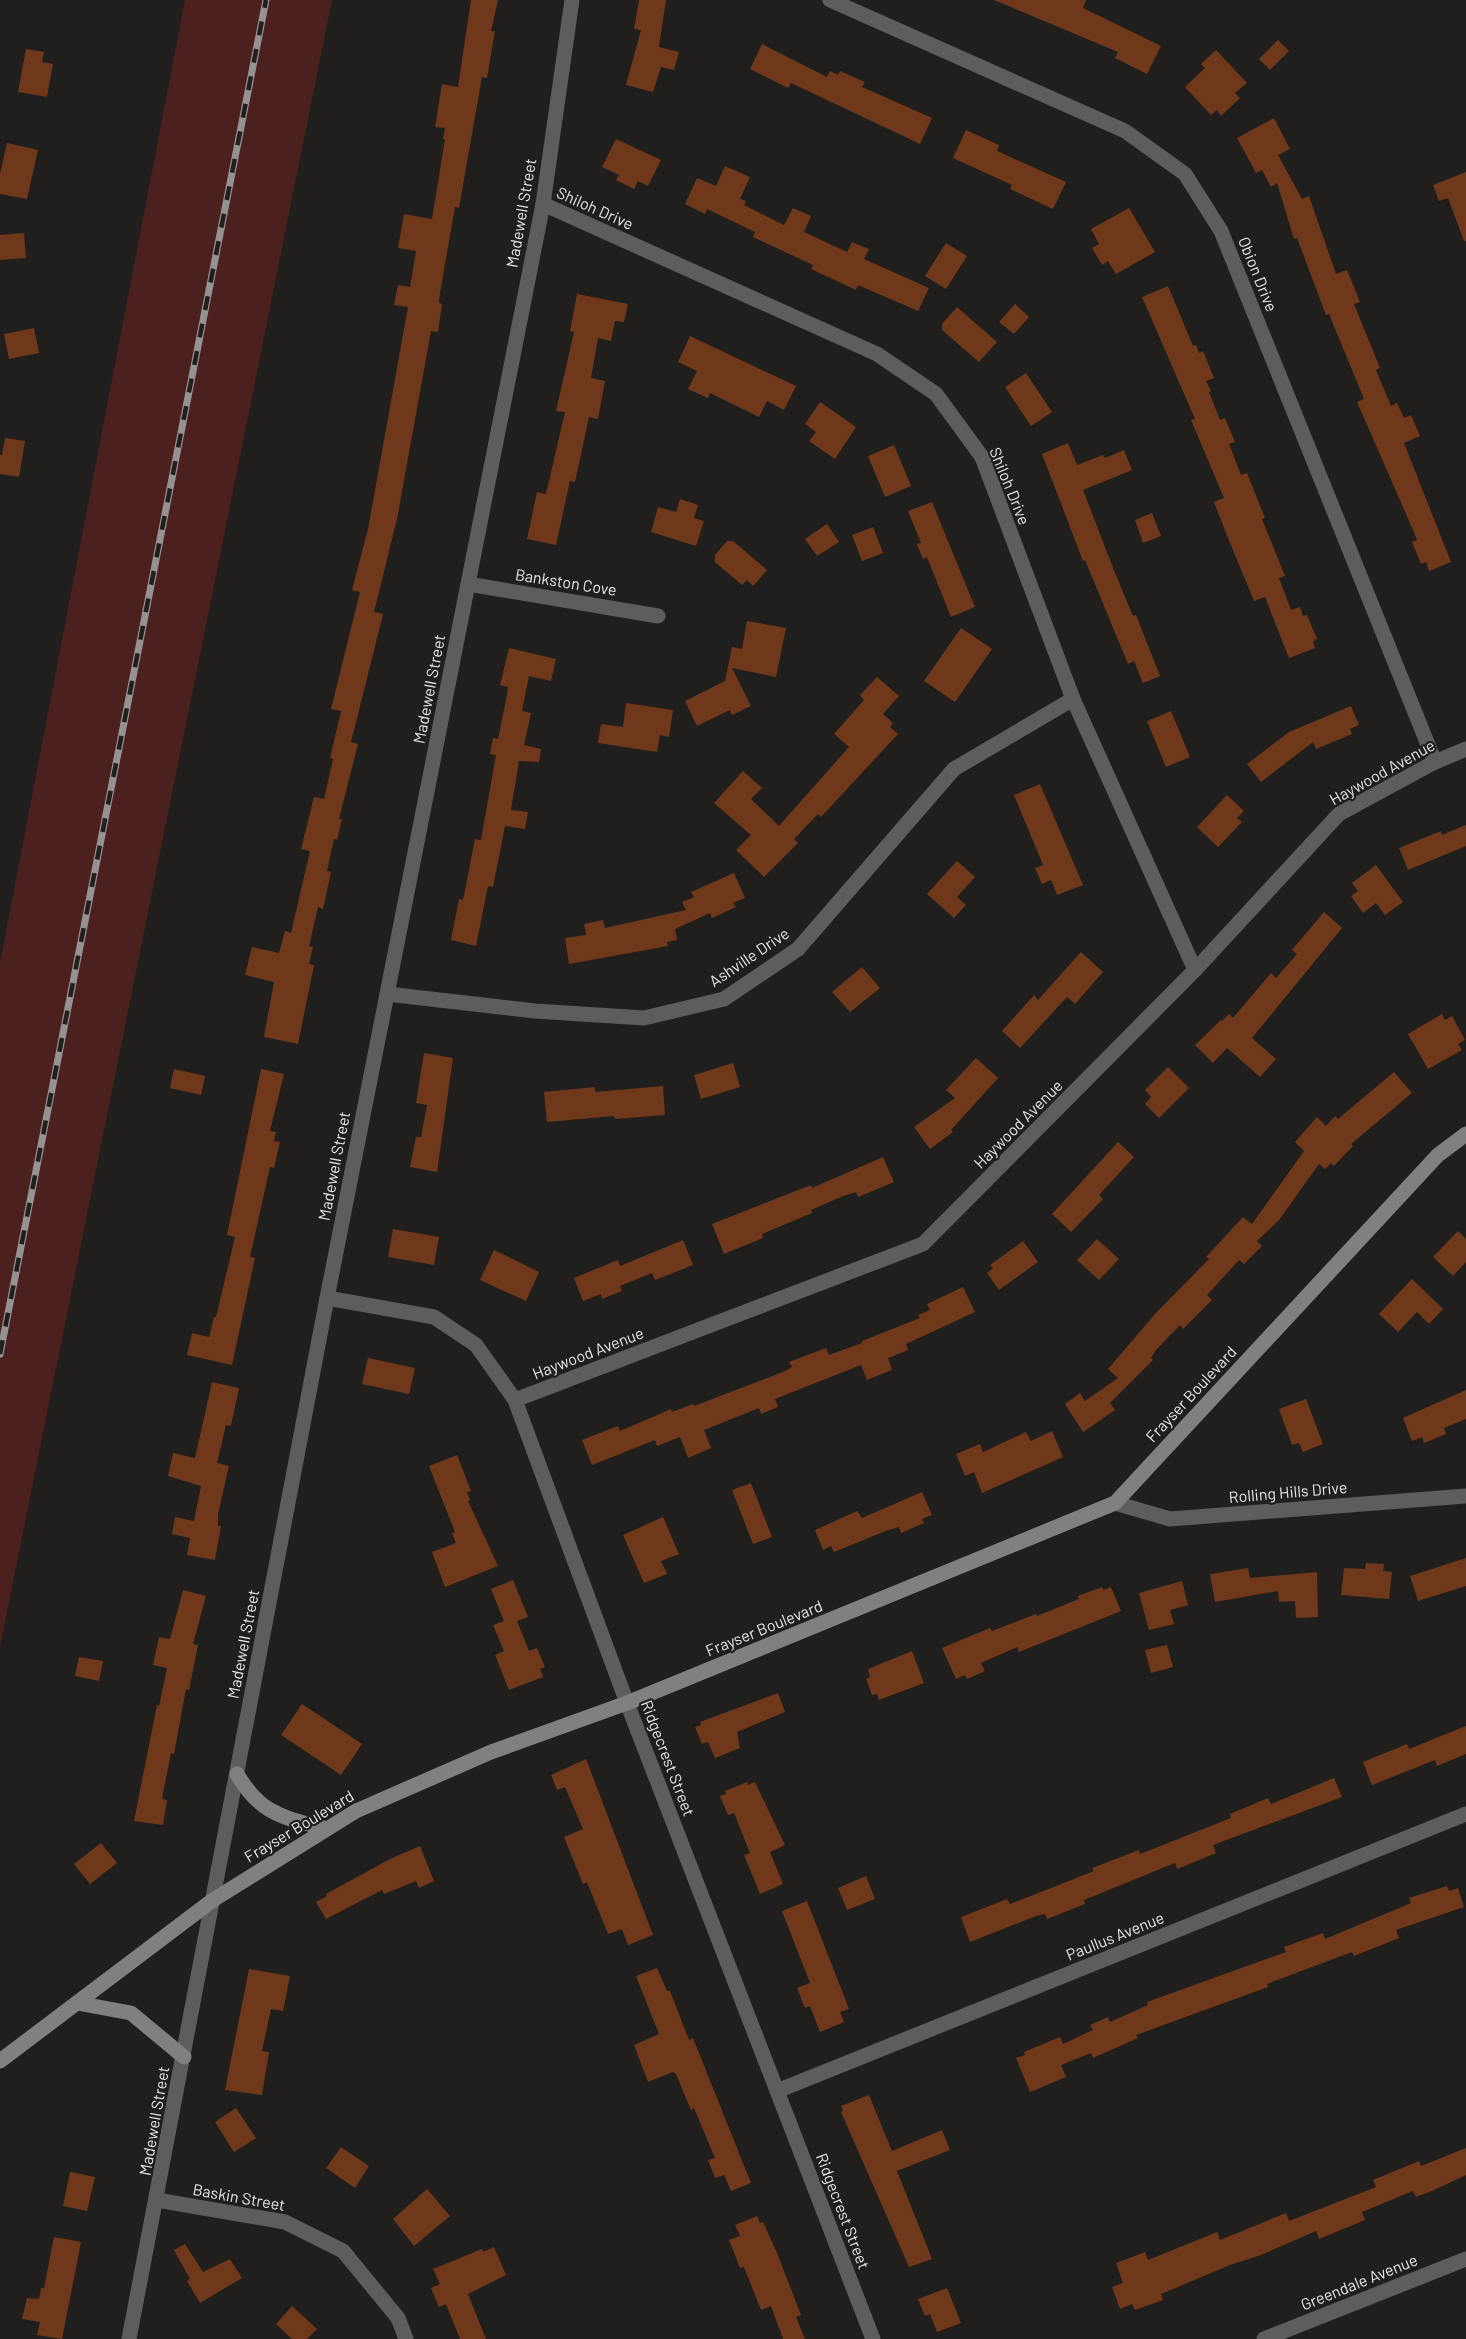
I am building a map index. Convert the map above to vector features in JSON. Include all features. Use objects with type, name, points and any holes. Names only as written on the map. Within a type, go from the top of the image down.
[{"type":"main road","name":"Frayser Boulevard","points":[[0,2061],[213,1900],[356,1811],[491,1752],[627,1703],[1115,1503],[1438,1155],[1466,1134]]},
{"type":"main road","points":[[237,1774],[249,1795],[263,1807],[280,1816],[326,1829]]},
{"type":"main road","points":[[77,2003],[132,2013],[184,2057]]},
{"type":"street","name":"Madewell Street","points":[[129,2339],[327,1298],[543,204],[572,0]]},
{"type":"street","name":"Obion Drive","points":[[830,0],[1125,131],[1185,174],[1221,231],[1435,762]]},
{"type":"street","name":"Shiloh Drive","points":[[543,204],[877,354],[936,394],[982,457],[1073,699],[1195,970]]},
{"type":"street","name":"Bankston Cove","points":[[468,584],[658,616]]},
{"type":"street","name":"Ashville Drive","points":[[387,994],[535,1011],[644,1018],[724,999],[798,949],[954,769],[1073,699]]},
{"type":"street","name":"Haywood Avenue","points":[[515,1400],[923,1244],[1195,970],[1339,814],[1435,762],[1466,749]]},
{"type":"street","name":"Ridgecrest Street","points":[[327,1298],[434,1317],[476,1345],[515,1400],[627,1703],[873,2339]]},
{"type":"street","name":"Rolling Hills Drive","points":[[1115,1503],[1170,1519],[1466,1496]]},
{"type":"street","name":"Paullus Avenue","points":[[777,2091],[1466,1814]]},
{"type":"street","name":"Baskin Street","points":[[157,2200],[285,2222],[343,2251],[398,2318],[406,2339]]},
{"type":"street","name":"Greendale Avenue","points":[[1264,2339],[1466,2259]]},
{"type":"shaded area","points":[[185,0],[332,0],[0,1646],[0,963]]},
{"type":"building","points":[[471,0],[498,0],[491,31],[495,31],[487,78],[482,77],[459,208],[455,207],[440,293],[439,303],[442,304],[438,332],[431,331],[397,519],[374,612],[383,614],[351,742],[358,744],[339,819],[342,819],[337,840],[334,839],[327,871],[331,872],[323,909],[318,907],[309,946],[313,947],[309,964],[314,965],[298,1044],[264,1037],[274,982],[245,975],[252,947],[279,953],[285,931],[291,933],[310,851],[301,849],[314,797],[324,799],[333,759],[330,758],[341,711],[331,709],[360,592],[352,590],[368,529],[408,307],[394,305],[398,285],[410,287],[416,251],[398,248],[404,214],[432,219],[445,139],[443,139],[445,128],[435,127],[442,84],[458,87]]},
{"type":"building","points":[[639,0],[666,0],[659,47],[679,52],[674,70],[661,67],[653,92],[626,85],[641,30],[634,29]]},
{"type":"building","points":[[994,0],[1086,0],[1083,8],[1161,46],[1147,74],[1115,58],[1118,52]]},
{"type":"building","points":[[1278,40],[1289,51],[1270,70],[1259,59]]},
{"type":"building","points":[[762,44],[827,77],[830,71],[838,75],[840,71],[865,82],[862,87],[932,118],[920,144],[791,83],[788,88],[750,69]]},
{"type":"building","points":[[26,49],[44,52],[42,62],[53,64],[47,97],[18,92]]},
{"type":"building","points":[[1216,50],[1247,83],[1235,93],[1240,98],[1221,116],[1217,110],[1211,115],[1185,87],[1205,68],[1201,64]]},
{"type":"building","points":[[1274,118],[1290,149],[1278,155],[1302,199],[1309,196],[1336,274],[1347,270],[1360,302],[1354,304],[1380,368],[1376,370],[1391,406],[1397,403],[1404,418],[1411,415],[1420,436],[1404,443],[1451,562],[1429,571],[1426,562],[1421,564],[1412,542],[1417,540],[1357,402],[1364,399],[1329,314],[1326,315],[1297,238],[1294,239],[1277,183],[1271,187],[1262,170],[1256,173],[1237,138]]},
{"type":"building","points":[[966,130],[999,145],[997,151],[1066,182],[1053,209],[1010,189],[1012,185],[953,158]]},
{"type":"building","points":[[616,139],[661,160],[648,186],[638,181],[634,189],[616,180],[619,175],[602,167]]},
{"type":"building","points":[[7,143],[38,150],[27,199],[0,194],[0,174]]},
{"type":"building","points":[[725,166],[750,177],[740,199],[746,201],[744,205],[784,225],[793,208],[811,216],[804,232],[847,252],[852,242],[869,249],[864,259],[929,288],[918,311],[858,285],[856,290],[811,269],[813,265],[753,237],[755,232],[707,209],[705,214],[685,204],[697,178],[716,186]]},
{"type":"building","points":[[1466,172],[1466,241],[1464,241],[1448,198],[1439,201],[1433,185]]},
{"type":"building","points":[[1129,208],[1155,252],[1116,274],[1108,261],[1102,265],[1092,248],[1099,244],[1091,229]]},
{"type":"building","points":[[24,233],[26,258],[0,260],[0,235]]},
{"type":"building","points":[[946,243],[967,256],[946,289],[925,276]]},
{"type":"building","points":[[1168,286],[1193,346],[1196,345],[1199,353],[1203,351],[1214,378],[1206,381],[1211,391],[1209,392],[1220,420],[1225,418],[1235,442],[1229,444],[1241,475],[1247,473],[1265,518],[1262,519],[1285,576],[1279,578],[1291,610],[1300,607],[1303,616],[1307,615],[1317,639],[1313,641],[1315,648],[1289,658],[1265,597],[1254,601],[1226,533],[1214,502],[1224,498],[1191,420],[1195,419],[1142,297]]},
{"type":"building","points":[[577,294],[628,304],[624,322],[615,321],[611,341],[598,338],[591,378],[605,381],[598,419],[589,417],[575,482],[570,481],[556,545],[527,539],[537,492],[546,494],[565,412],[556,411],[574,332],[570,331]]},
{"type":"building","points":[[1015,304],[1029,317],[1014,334],[999,322]]},
{"type":"building","points":[[957,307],[997,342],[979,362],[942,330],[942,324]]},
{"type":"building","points":[[34,328],[39,353],[9,359],[4,334]]},
{"type":"building","points":[[690,336],[796,386],[784,410],[767,401],[759,417],[710,393],[708,398],[688,389],[697,371],[678,362]]},
{"type":"building","points":[[1026,373],[1052,412],[1031,426],[1005,387]]},
{"type":"building","points":[[820,402],[856,427],[835,459],[809,441],[816,432],[805,424]]},
{"type":"building","points":[[5,438],[25,441],[19,477],[0,474],[0,455],[2,455]]},
{"type":"building","points":[[1068,443],[1077,465],[1103,455],[1105,458],[1124,450],[1132,470],[1083,490],[1115,573],[1133,616],[1136,615],[1160,676],[1143,683],[1134,661],[1128,664],[1085,560],[1083,561],[1042,454]]},
{"type":"building","points":[[894,445],[911,486],[885,497],[868,456]]},
{"type":"building","points":[[680,499],[698,505],[694,518],[704,521],[696,546],[651,532],[658,507],[676,512]]},
{"type":"building","points":[[932,502],[975,607],[951,617],[927,557],[923,559],[917,544],[921,543],[908,511]]},
{"type":"building","points":[[1152,513],[1161,536],[1143,543],[1135,520]]},
{"type":"building","points":[[827,524],[839,542],[817,556],[805,539]]},
{"type":"building","points":[[873,527],[883,553],[862,561],[852,535]]},
{"type":"building","points":[[727,541],[733,541],[767,570],[753,586],[747,580],[742,585],[715,562],[715,555]]},
{"type":"building","points":[[747,621],[786,628],[776,677],[732,668],[751,706],[732,715],[730,710],[697,726],[685,701],[725,681],[732,647],[742,649]]},
{"type":"building","points":[[961,628],[992,649],[955,702],[924,681]]},
{"type":"building","points":[[509,648],[556,659],[551,681],[529,676],[522,711],[531,713],[524,745],[541,749],[539,762],[519,761],[511,810],[528,812],[525,829],[505,826],[493,887],[488,886],[476,946],[451,940],[459,899],[463,900],[475,839],[481,840],[496,755],[490,754],[493,738],[498,739],[507,695],[508,687],[500,685]]},
{"type":"building","points":[[877,677],[899,696],[883,714],[893,723],[890,727],[898,734],[821,817],[818,814],[794,839],[798,843],[764,877],[736,850],[751,835],[714,803],[743,771],[762,788],[751,799],[779,826],[849,747],[834,734],[864,700],[860,695]]},
{"type":"building","points":[[626,703],[673,710],[669,737],[660,735],[657,752],[598,743],[601,724],[623,727]]},
{"type":"building","points":[[1351,706],[1359,725],[1350,729],[1352,734],[1316,749],[1313,742],[1261,782],[1247,764],[1289,732]]},
{"type":"building","points":[[1171,711],[1190,757],[1166,767],[1147,721]]},
{"type":"building","points":[[1040,784],[1083,885],[1057,895],[1051,880],[1042,884],[1035,868],[1043,865],[1014,795]]},
{"type":"building","points":[[1227,795],[1244,811],[1237,818],[1242,822],[1218,847],[1197,827]]},
{"type":"building","points":[[1466,825],[1466,846],[1408,870],[1399,848],[1441,831],[1442,835]]},
{"type":"building","points":[[957,861],[975,877],[957,897],[966,905],[954,918],[927,894]]},
{"type":"building","points":[[1376,865],[1403,902],[1385,915],[1376,903],[1363,913],[1351,896],[1358,891],[1352,883]]},
{"type":"building","points":[[734,873],[745,898],[733,903],[736,907],[712,918],[710,913],[675,929],[677,940],[667,942],[668,946],[569,964],[565,938],[586,935],[584,924],[603,920],[605,928],[686,910],[682,902],[694,897],[691,892]]},
{"type":"building","points":[[1324,912],[1342,928],[1252,1038],[1276,1059],[1260,1077],[1227,1048],[1213,1063],[1195,1045],[1229,1014],[1233,1018],[1271,973],[1276,978],[1297,954],[1292,950]]},
{"type":"building","points":[[1081,952],[1103,972],[1075,1004],[1067,997],[1020,1048],[1002,1031],[1034,995],[1038,1000]]},
{"type":"building","points":[[862,967],[880,988],[850,1012],[832,992]]},
{"type":"building","points":[[1442,1014],[1445,1020],[1452,1016],[1465,1040],[1458,1044],[1462,1050],[1428,1069],[1408,1034]]},
{"type":"building","points":[[424,1053],[453,1058],[437,1172],[410,1167],[416,1137],[421,1137],[427,1105],[416,1103]]},
{"type":"building","points":[[976,1058],[998,1078],[951,1130],[953,1132],[930,1149],[914,1127],[955,1098],[946,1090]]},
{"type":"building","points":[[733,1063],[740,1087],[701,1099],[694,1075]]},
{"type":"building","points":[[1168,1067],[1189,1088],[1159,1118],[1145,1104],[1151,1097],[1145,1090]]},
{"type":"building","points":[[174,1069],[205,1076],[201,1095],[170,1088]]},
{"type":"building","points":[[261,1069],[284,1074],[270,1131],[276,1132],[274,1141],[280,1142],[274,1168],[270,1167],[250,1257],[255,1258],[232,1365],[187,1355],[192,1333],[209,1337],[214,1317],[216,1317],[235,1237],[227,1235]]},
{"type":"building","points":[[1394,1072],[1412,1093],[1351,1144],[1353,1146],[1334,1166],[1331,1163],[1325,1169],[1319,1164],[1279,1220],[1257,1241],[1262,1246],[1244,1264],[1239,1260],[1207,1295],[1212,1300],[1183,1329],[1180,1325],[1156,1350],[1151,1358],[1153,1360],[1110,1403],[1115,1410],[1083,1432],[1065,1404],[1080,1393],[1085,1401],[1118,1378],[1108,1369],[1155,1314],[1209,1259],[1206,1257],[1243,1217],[1252,1224],[1304,1151],[1295,1142],[1317,1117],[1326,1126],[1335,1116],[1338,1119]]},
{"type":"building","points":[[663,1086],[665,1115],[615,1119],[614,1116],[547,1122],[544,1092],[595,1087],[595,1092]]},
{"type":"building","points":[[1118,1142],[1134,1157],[1099,1195],[1103,1199],[1071,1232],[1052,1214]]},
{"type":"building","points":[[883,1157],[894,1182],[858,1197],[856,1192],[843,1196],[811,1210],[812,1213],[762,1234],[763,1238],[724,1254],[712,1224],[811,1185],[812,1188]]},
{"type":"building","points":[[393,1229],[439,1237],[434,1265],[388,1257]]},
{"type":"building","points":[[1458,1231],[1466,1239],[1466,1262],[1453,1276],[1433,1257]]},
{"type":"building","points":[[1097,1239],[1119,1259],[1099,1280],[1077,1260]]},
{"type":"building","points":[[683,1240],[693,1265],[655,1280],[652,1273],[620,1286],[622,1291],[602,1299],[601,1294],[583,1301],[574,1278],[618,1260],[620,1266]]},
{"type":"building","points":[[1023,1241],[1038,1262],[999,1290],[987,1273],[993,1268],[990,1265]]},
{"type":"building","points":[[494,1250],[539,1272],[526,1301],[480,1280]]},
{"type":"building","points":[[1412,1279],[1443,1309],[1429,1324],[1417,1312],[1398,1332],[1379,1314]]},
{"type":"building","points":[[963,1287],[975,1312],[906,1344],[908,1350],[888,1358],[892,1370],[867,1380],[861,1365],[775,1399],[778,1407],[761,1414],[759,1408],[704,1430],[711,1448],[688,1458],[680,1437],[657,1446],[655,1440],[592,1465],[582,1440],[618,1426],[620,1431],[671,1409],[672,1412],[693,1404],[694,1406],[783,1372],[792,1367],[789,1362],[826,1348],[829,1355],[862,1343],[862,1341],[920,1318],[918,1315],[930,1310],[927,1304]]},
{"type":"building","points":[[368,1358],[415,1368],[409,1394],[362,1384]]},
{"type":"building","points":[[212,1382],[239,1388],[231,1426],[226,1425],[217,1463],[229,1466],[218,1514],[218,1526],[221,1526],[215,1560],[187,1555],[190,1538],[172,1534],[175,1517],[194,1521],[201,1486],[168,1476],[173,1453],[195,1458]]},
{"type":"building","points":[[1466,1390],[1466,1419],[1444,1428],[1446,1434],[1424,1443],[1422,1437],[1412,1441],[1403,1418]]},
{"type":"building","points":[[1306,1399],[1323,1444],[1303,1452],[1299,1443],[1292,1445],[1279,1409]]},
{"type":"building","points":[[1052,1431],[1063,1457],[982,1493],[974,1472],[965,1476],[956,1454],[980,1444],[983,1452],[1026,1432],[1031,1441]]},
{"type":"building","points":[[457,1455],[471,1491],[467,1492],[470,1500],[468,1501],[498,1566],[445,1587],[432,1552],[456,1543],[452,1533],[455,1532],[429,1466]]},
{"type":"building","points":[[751,1483],[772,1537],[753,1544],[732,1490]]},
{"type":"building","points":[[922,1492],[932,1515],[922,1519],[924,1523],[901,1533],[899,1527],[888,1530],[834,1552],[831,1546],[823,1550],[815,1530],[857,1511],[862,1518]]},
{"type":"building","points":[[663,1517],[679,1554],[661,1561],[667,1574],[644,1583],[623,1535]]},
{"type":"building","points":[[1466,1558],[1466,1586],[1418,1601],[1410,1576]]},
{"type":"building","points":[[1366,1563],[1384,1564],[1383,1571],[1392,1572],[1389,1599],[1341,1595],[1344,1568],[1365,1569]]},
{"type":"building","points":[[1248,1568],[1250,1578],[1317,1572],[1318,1617],[1296,1618],[1295,1601],[1279,1602],[1278,1591],[1215,1602],[1210,1574]]},
{"type":"building","points":[[513,1580],[528,1617],[517,1621],[529,1651],[537,1648],[545,1667],[540,1669],[543,1677],[509,1690],[495,1655],[504,1651],[493,1625],[504,1621],[491,1589]]},
{"type":"building","points":[[1182,1581],[1188,1605],[1170,1610],[1174,1624],[1149,1630],[1139,1593]]},
{"type":"building","points":[[1102,1587],[1103,1590],[1111,1587],[1121,1611],[1019,1652],[1017,1647],[981,1663],[985,1671],[967,1679],[965,1675],[956,1679],[942,1648],[990,1628],[992,1631],[1036,1614],[1037,1616]]},
{"type":"building","points":[[183,1590],[206,1596],[193,1644],[198,1645],[189,1690],[186,1689],[174,1754],[171,1753],[162,1799],[167,1800],[163,1825],[134,1821],[157,1705],[159,1706],[167,1668],[153,1665],[159,1637],[170,1639]]},
{"type":"building","points":[[1167,1645],[1173,1667],[1151,1673],[1145,1650]]},
{"type":"building","points":[[912,1651],[924,1683],[879,1700],[877,1694],[872,1695],[866,1679],[870,1677],[868,1669]]},
{"type":"building","points":[[79,1657],[103,1661],[99,1681],[75,1676]]},
{"type":"building","points":[[778,1693],[785,1712],[737,1732],[740,1748],[715,1758],[708,1742],[702,1744],[695,1727],[701,1725],[700,1722]]},
{"type":"building","points":[[302,1704],[362,1744],[341,1775],[281,1735]]},
{"type":"building","points":[[1466,1726],[1466,1754],[1437,1766],[1435,1760],[1372,1785],[1363,1762],[1407,1744],[1409,1749]]},
{"type":"building","points":[[586,1759],[653,1935],[628,1945],[622,1929],[608,1934],[587,1882],[583,1884],[564,1837],[583,1829],[565,1787],[557,1790],[551,1775]]},
{"type":"building","points":[[1334,1778],[1342,1797],[1213,1845],[1216,1853],[1177,1869],[1175,1863],[1084,1900],[1085,1904],[1047,1919],[1045,1914],[1036,1916],[970,1942],[961,1917],[1007,1899],[1010,1904],[1094,1871],[1092,1868],[1139,1850],[1140,1854],[1231,1818],[1230,1814],[1268,1798],[1271,1804]]},
{"type":"building","points":[[747,1782],[748,1785],[755,1782],[785,1845],[770,1852],[783,1884],[760,1894],[744,1855],[750,1853],[734,1813],[728,1815],[720,1796],[726,1794],[725,1791]]},
{"type":"building","points":[[101,1843],[117,1863],[90,1884],[74,1864]]},
{"type":"building","points":[[420,1846],[434,1881],[419,1888],[416,1881],[384,1894],[382,1890],[326,1919],[316,1902],[327,1896],[326,1894],[390,1859]]},
{"type":"building","points":[[866,1876],[875,1899],[847,1910],[838,1888]]},
{"type":"building","points":[[1447,1886],[1449,1891],[1458,1888],[1464,1907],[1396,1930],[1399,1938],[1354,1956],[1352,1952],[1267,1984],[1268,1987],[1136,2035],[1138,2038],[1093,2058],[1091,2053],[1061,2065],[1066,2077],[1030,2092],[1016,2058],[1025,2055],[1024,2052],[1060,2037],[1063,2044],[1093,2030],[1090,2025],[1108,2017],[1110,2022],[1148,2005],[1147,2002],[1286,1952],[1284,1947],[1323,1933],[1325,1939],[1411,1903],[1409,1898]]},
{"type":"building","points":[[807,1901],[849,2009],[840,2012],[844,2022],[820,2032],[810,2006],[805,2008],[797,1988],[810,1983],[782,1911]]},
{"type":"building","points":[[657,1968],[667,1991],[670,1991],[689,2040],[693,2038],[751,2183],[731,2191],[724,2175],[715,2178],[708,2160],[715,2158],[694,2108],[691,2110],[676,2074],[673,2072],[648,2082],[634,2045],[659,2034],[636,1976]]},
{"type":"building","points":[[249,1969],[290,1976],[283,2011],[271,2009],[262,2051],[269,2052],[262,2095],[225,2090]]},
{"type":"building","points":[[869,2095],[892,2151],[942,2130],[950,2150],[897,2171],[932,2259],[909,2267],[841,2112],[843,2111],[841,2106]]},
{"type":"building","points":[[236,2108],[256,2138],[234,2152],[215,2122]]},
{"type":"building","points":[[341,2147],[369,2166],[355,2188],[326,2168]]},
{"type":"building","points":[[1466,2148],[1466,2175],[1432,2191],[1416,2197],[1413,2191],[1362,2212],[1365,2220],[1319,2239],[1316,2231],[1261,2255],[1230,2265],[1161,2294],[1163,2300],[1135,2310],[1132,2304],[1120,2309],[1112,2287],[1123,2283],[1116,2263],[1145,2252],[1148,2260],[1217,2232],[1220,2240],[1286,2213],[1289,2221],[1376,2187],[1373,2180],[1419,2161],[1421,2166]]},
{"type":"building","points":[[70,2172],[95,2177],[87,2211],[63,2206]]},
{"type":"building","points":[[427,2189],[450,2216],[414,2246],[393,2219]]},
{"type":"building","points":[[757,2216],[760,2223],[763,2222],[777,2253],[801,2315],[796,2317],[805,2339],[783,2339],[771,2306],[761,2310],[744,2267],[740,2268],[729,2240],[740,2236],[735,2225]]},
{"type":"building","points":[[54,2237],[81,2242],[62,2339],[37,2335],[40,2322],[22,2319],[27,2298],[39,2299],[41,2288],[44,2288]]},
{"type":"building","points":[[185,2244],[203,2272],[230,2259],[242,2278],[200,2303],[187,2281],[190,2279],[174,2250]]},
{"type":"building","points":[[494,2247],[506,2275],[468,2294],[486,2339],[460,2339],[446,2304],[439,2307],[431,2288],[440,2284],[433,2269],[482,2249],[483,2252]]},
{"type":"building","points":[[947,2288],[961,2323],[937,2332],[930,2314],[925,2316],[918,2299]]},
{"type":"building","points":[[292,2306],[317,2329],[307,2339],[292,2339],[276,2324]]},
{"type":"railway","points":[[0,1354],[266,0]]}]
